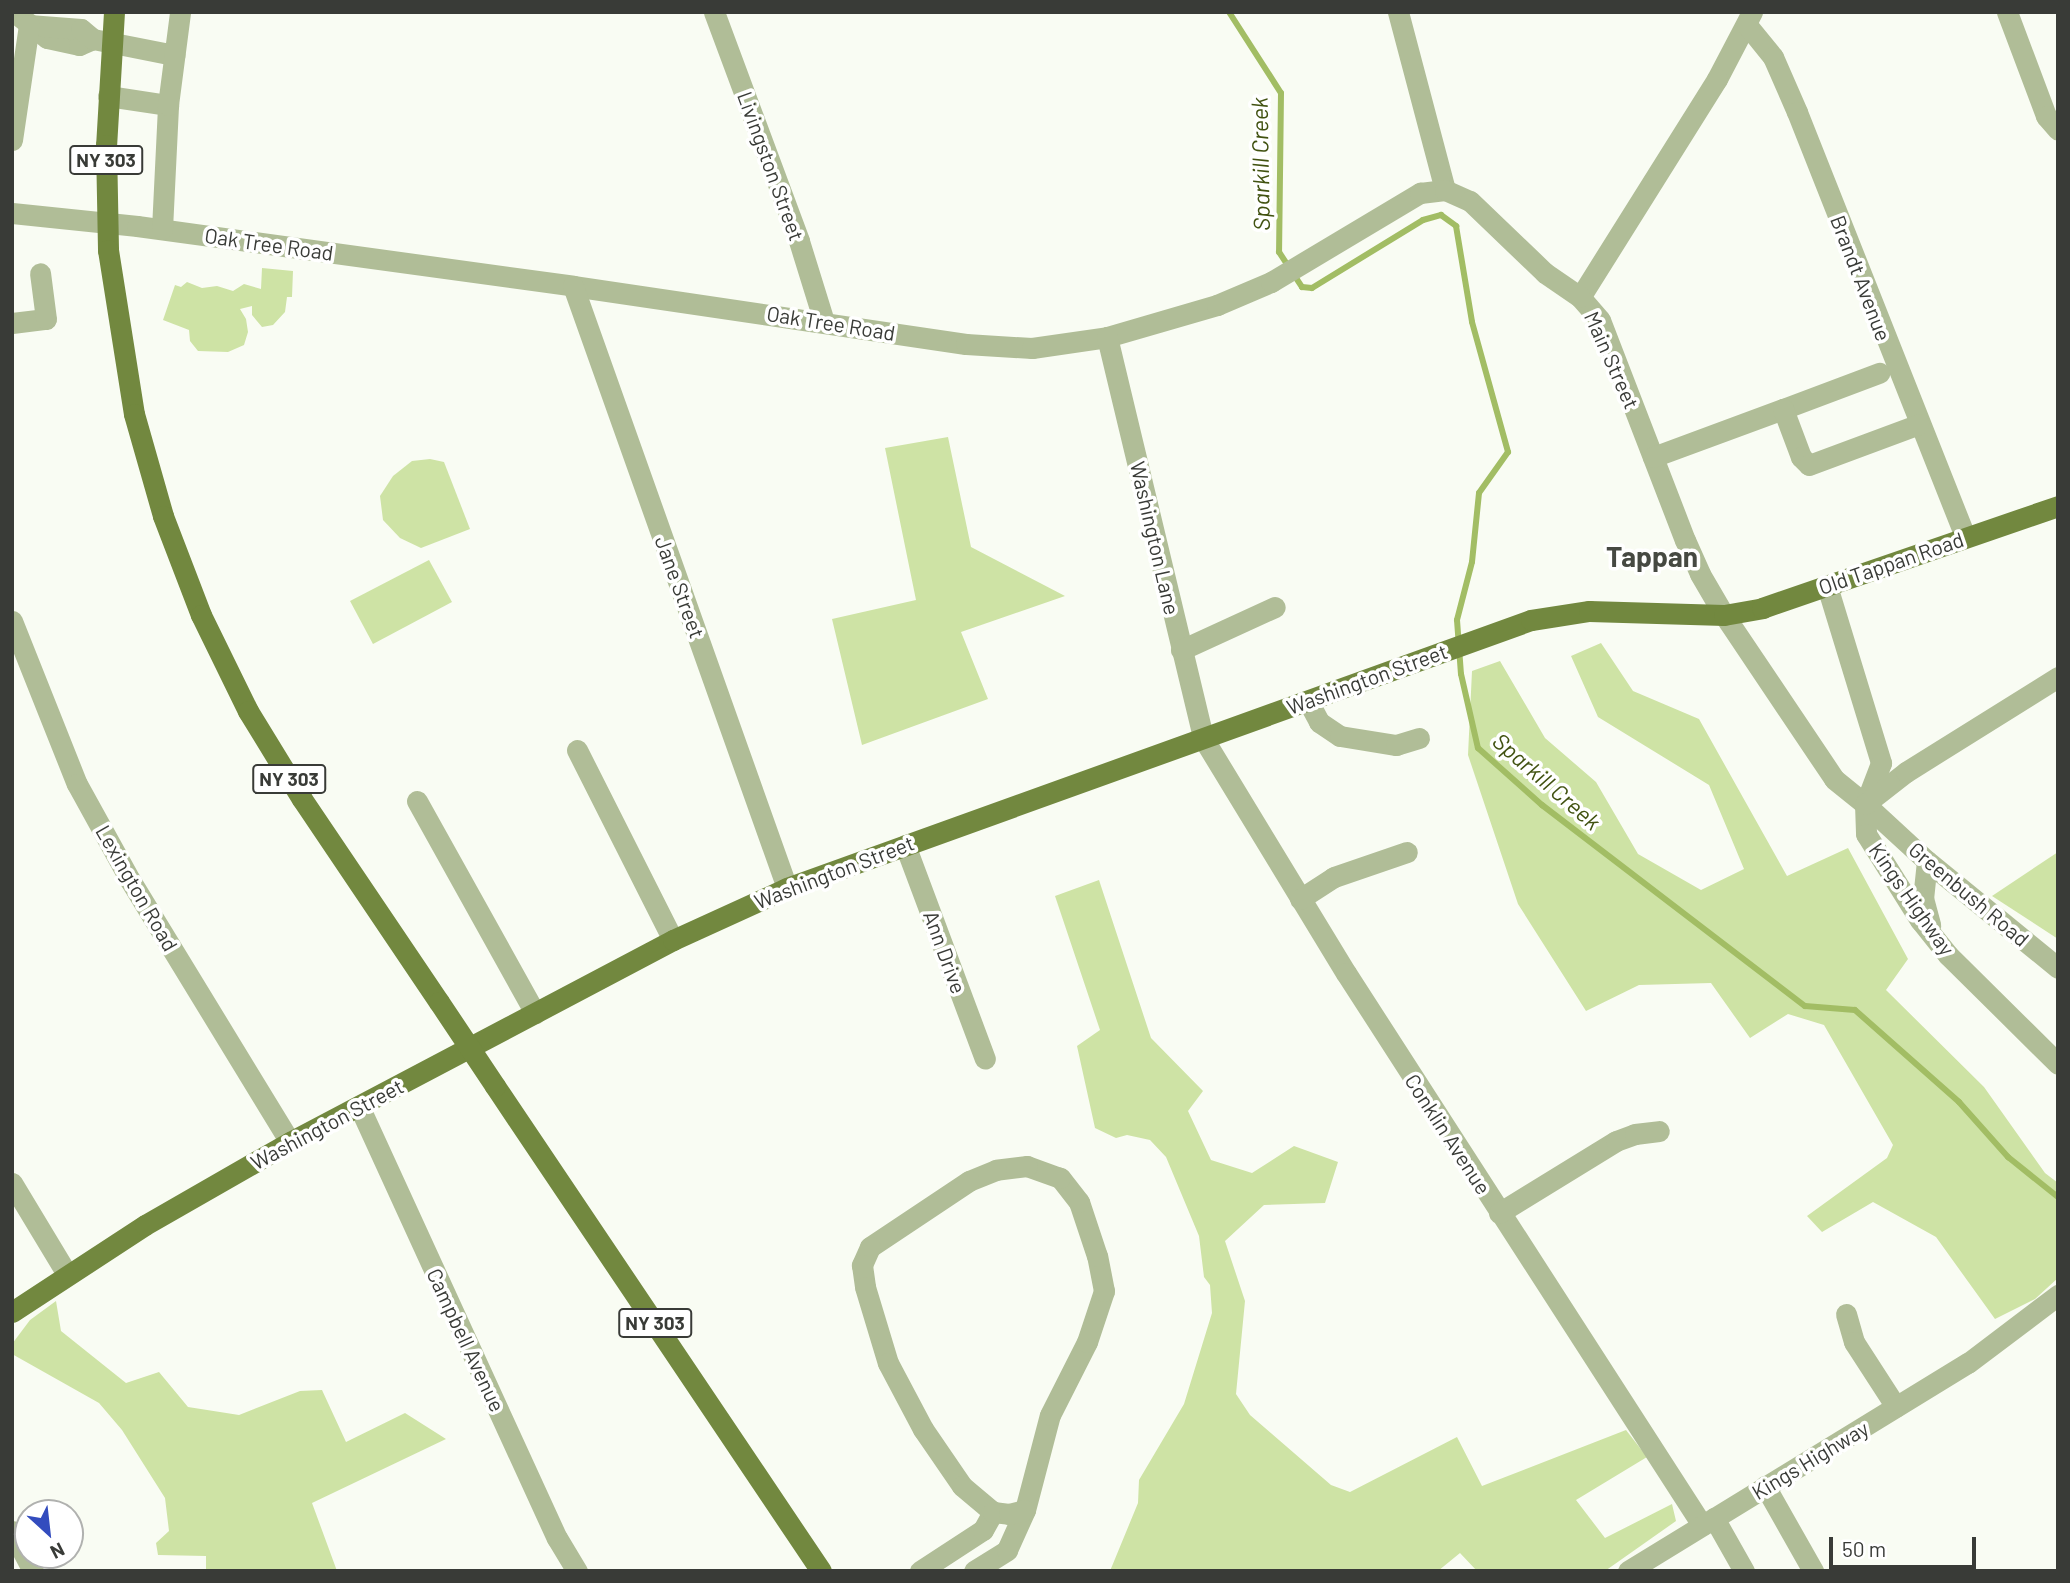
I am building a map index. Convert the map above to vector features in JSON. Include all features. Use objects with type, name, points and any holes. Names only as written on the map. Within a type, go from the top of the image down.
[{"type":"main road","name":"NY 303","points":[[114,12],[102,40],[108,96],[106,223],[115,309],[140,437],[167,527],[201,615],[248,711],[277,760],[821,1571]]},
{"type":"main road","name":"Old Tappan Road","points":[[1724,615],[1762,608],[2058,506]]},
{"type":"main road","name":"Washington Street","points":[[12,1312],[67,1274],[290,1142],[673,940],[787,888],[1531,620],[1589,611],[1724,615]]},
{"type":"street","points":[[162,229],[169,105],[180,12]]},
{"type":"street","name":"Livingston Street","points":[[714,12],[799,241],[824,322]]},
{"type":"street","points":[[1398,12],[1445,190],[1471,201],[1545,273],[1580,298]]},
{"type":"street","points":[[2007,12],[2046,116],[2058,130]]},
{"type":"street","points":[[18,19],[47,38],[79,44],[102,40],[174,55]]},
{"type":"street","points":[[12,140],[18,19]]},
{"type":"street","name":"Main Street","points":[[1724,615],[1700,574],[1600,320],[1580,298],[1750,19]]},
{"type":"street","name":"Brandt Avenue","points":[[1750,19],[1773,57],[1797,113],[1965,537]]},
{"type":"street","points":[[108,96],[169,105]]},
{"type":"street","name":"Oak Tree Road","points":[[12,213],[162,229],[1005,347],[1059,345],[1107,337],[1192,314],[1271,282],[1420,193],[1445,190]]},
{"type":"street","points":[[12,323],[46,319],[40,272]]},
{"type":"street","name":"Jane Street","points":[[573,286],[787,888]]},
{"type":"street","name":"Washington Lane","points":[[1107,337],[1203,738]]},
{"type":"street","points":[[1653,457],[1879,373]]},
{"type":"street","points":[[1783,409],[1801,457],[1809,465],[1919,424]]},
{"type":"street","points":[[1827,586],[1881,763],[1865,804]]},
{"type":"street","points":[[1181,650],[1275,607]]},
{"type":"street","points":[[1724,615],[1834,779],[1865,804]]},
{"type":"street","name":"Lexington Road","points":[[12,621],[77,784],[130,880],[290,1142]]},
{"type":"street","points":[[1865,804],[1906,772],[2058,677]]},
{"type":"street","points":[[1308,701],[1319,722],[1340,736],[1396,745],[1419,738]]},
{"type":"street","name":"Conklin Avenue","points":[[1203,738],[1300,898],[1499,1213],[1744,1571]]},
{"type":"street","points":[[578,750],[673,940]]},
{"type":"street","points":[[417,801],[535,1013]]},
{"type":"street","name":"Greenbush Road","points":[[1865,804],[1927,861],[2058,968]]},
{"type":"street","name":"Kings Highway","points":[[1865,804],[1866,834],[1933,935],[1948,955],[2058,1064]]},
{"type":"street","name":"Ann Drive","points":[[905,845],[985,1059]]},
{"type":"street","points":[[1300,898],[1334,877],[1407,852]]},
{"type":"street","points":[[1927,861],[1923,898],[1933,935]]},
{"type":"street","name":"Campbell Avenue","points":[[359,1106],[556,1538],[577,1571]]},
{"type":"street","points":[[1499,1213],[1616,1141],[1635,1134],[1659,1131]]},
{"type":"street","points":[[974,1571],[1007,1549],[1025,1510],[1050,1415],[1087,1342],[1104,1290],[1097,1256],[1079,1202],[1060,1178],[1027,1166],[996,1170],[969,1181],[870,1247],[862,1265],[865,1287],[888,1363],[923,1429],[962,1486],[993,1512],[1009,1514],[1025,1510]]},
{"type":"street","points":[[12,1183],[67,1274]]},
{"type":"street","name":"Kings Highway","points":[[1628,1571],[2054,1308]]},
{"type":"street","points":[[1846,1314],[1854,1342],[1896,1407]]},
{"type":"street","points":[[1765,1486],[1813,1571]]},
{"type":"street","points":[[920,1571],[983,1530],[993,1512]]},
{"type":"street","points":[[12,1531],[33,1571]]},
{"type":"green space","points":[[262,268],[293,271],[292,297],[287,297],[285,312],[273,325],[262,327],[252,315],[252,306],[240,309],[246,319],[248,332],[244,345],[228,352],[198,351],[190,341],[189,330],[163,320],[175,285],[181,287],[187,282],[202,288],[217,286],[233,291],[244,284],[261,289]]},
{"type":"green space","points":[[948,437],[971,547],[1065,596],[961,632],[988,699],[862,745],[832,619],[916,600],[885,448]]},
{"type":"green space","points":[[430,459],[444,462],[470,529],[421,548],[400,538],[383,520],[380,496],[393,476],[412,461]]},
{"type":"green space","points":[[429,560],[452,602],[373,644],[350,601]]},
{"type":"green space","points":[[1601,643],[1633,691],[1699,719],[1787,876],[1848,848],[1908,959],[1886,990],[1984,1087],[2045,1173],[2058,1183],[2058,1278],[2035,1299],[1995,1319],[1936,1237],[1873,1202],[1822,1232],[1807,1216],[1887,1158],[1893,1145],[1824,1025],[1788,1014],[1750,1038],[1711,983],[1639,985],[1586,1011],[1518,904],[1468,755],[1472,671],[1500,661],[1545,738],[1596,782],[1638,854],[1701,890],[1744,869],[1709,785],[1598,717],[1571,656]]},
{"type":"green space","points":[[2058,852],[2058,939],[1992,896]]},
{"type":"green space","points":[[1099,880],[1151,1038],[1203,1091],[1188,1111],[1211,1160],[1252,1173],[1294,1146],[1338,1162],[1325,1203],[1264,1205],[1225,1241],[1245,1301],[1236,1394],[1250,1415],[1331,1485],[1350,1492],[1457,1437],[1482,1486],[1626,1430],[1647,1457],[1576,1500],[1605,1538],[1672,1504],[1676,1521],[1605,1571],[1477,1571],[1460,1553],[1438,1571],[1110,1571],[1138,1503],[1139,1480],[1184,1404],[1212,1313],[1210,1285],[1204,1277],[1199,1236],[1166,1157],[1150,1140],[1127,1135],[1116,1138],[1095,1128],[1077,1046],[1100,1030],[1055,896]]},
{"type":"green space","points":[[56,1301],[61,1331],[126,1383],[159,1372],[188,1407],[239,1415],[300,1391],[322,1390],[346,1442],[405,1413],[446,1439],[312,1503],[337,1571],[206,1571],[206,1556],[158,1555],[156,1543],[169,1531],[165,1498],[122,1430],[99,1403],[12,1354],[12,1344],[30,1320]]},
{"type":"waterway","name":"Sparkill Creek","points":[[1229,12],[1281,93],[1279,252],[1302,287],[1312,288],[1423,220],[1441,215],[1456,226],[1472,322],[1508,452],[1479,493],[1472,562],[1457,620],[1461,674],[1478,748],[1542,805],[1805,1006],[1855,1010],[1959,1102],[2008,1157],[2058,1197]]},
{"type":"district","name":"Tappan","points":[[1652,556]]}]
